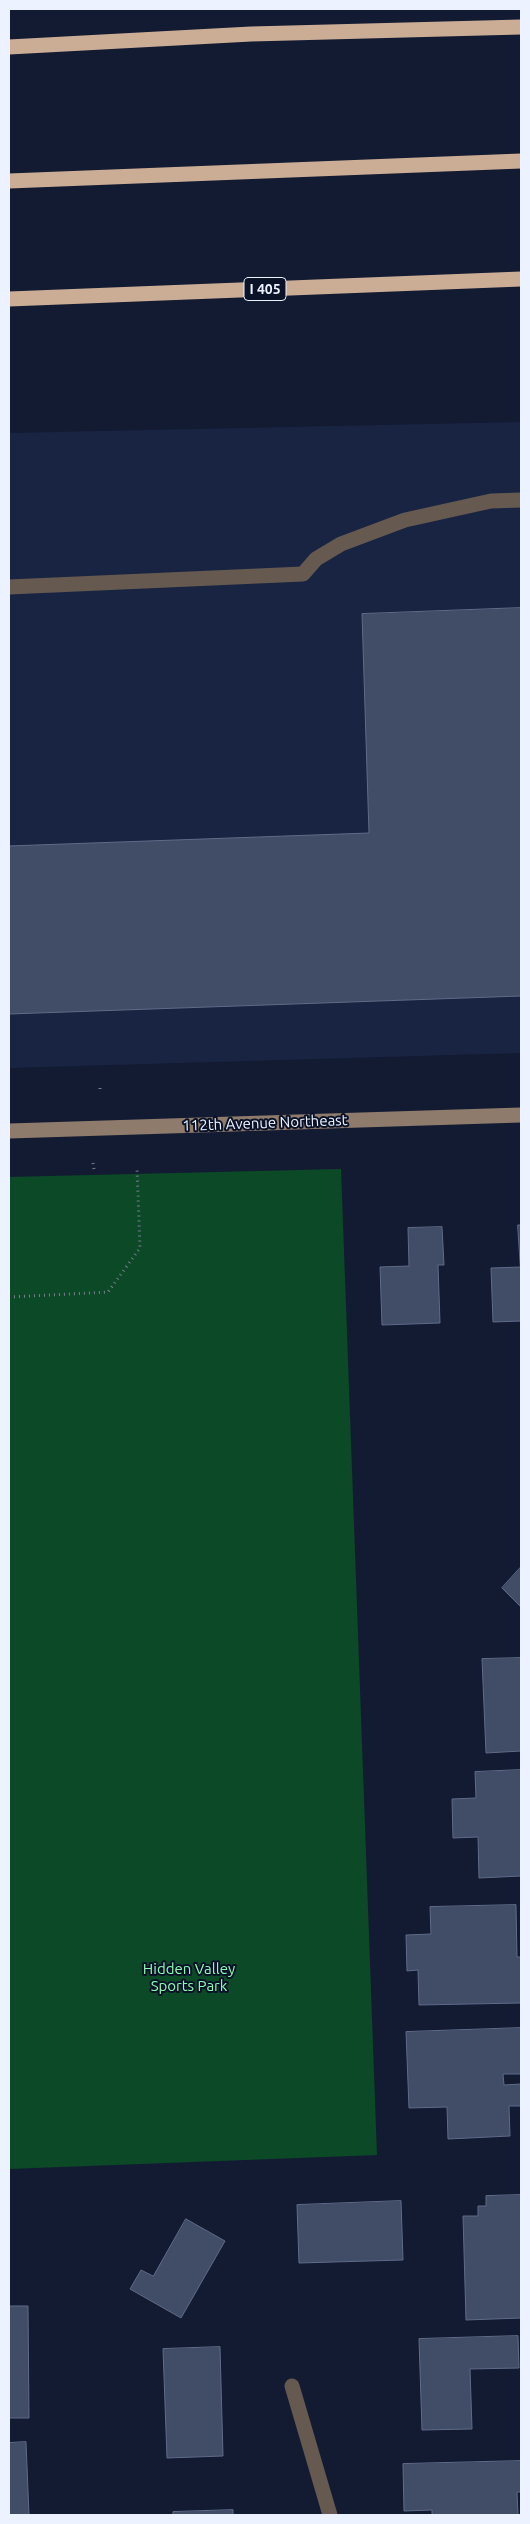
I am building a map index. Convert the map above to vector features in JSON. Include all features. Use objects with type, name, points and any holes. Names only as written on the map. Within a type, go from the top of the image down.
[{"type":"highway","points":[[9,47],[251,34],[521,27]]},
{"type":"highway","points":[[9,180],[521,162]]},
{"type":"highway","name":"I 405","points":[[9,299],[521,279]]},
{"type":"main road","name":"112th Avenue Northeast","points":[[9,1131],[521,1115]]},
{"type":"street","points":[[9,587],[303,574],[316,560],[341,544],[405,520],[491,501],[521,500]]},
{"type":"street","points":[[292,2386],[330,2515]]},
{"type":"path","points":[[93,1163],[94,1169]]},
{"type":"path","points":[[9,1296],[108,1292],[140,1248],[137,1168]]},
{"type":"shaded area","points":[[521,422],[521,1053],[9,1068],[9,433]]},
{"type":"green space","name":"Hidden Valley Sports Park","points":[[341,1169],[377,2155],[9,2169],[9,1177]]},
{"type":"building","points":[[521,608],[521,996],[9,1014],[9,846],[369,833],[362,614]]},
{"type":"building","points":[[518,1225],[521,1225],[521,1321],[493,1322],[491,1268],[520,1267]]},
{"type":"building","points":[[442,1227],[444,1265],[438,1265],[440,1323],[382,1325],[380,1267],[409,1266],[408,1228]]},
{"type":"building","points":[[521,1567],[521,1607],[502,1588]]},
{"type":"building","points":[[521,1658],[521,1751],[486,1753],[482,1659]]},
{"type":"building","points":[[521,1770],[521,1876],[479,1878],[478,1837],[453,1838],[452,1799],[476,1798],[475,1772]]},
{"type":"building","points":[[516,1905],[517,1957],[521,1957],[521,2003],[419,2005],[418,1970],[407,1971],[406,1935],[431,1934],[430,1907]]},
{"type":"building","points":[[521,2028],[521,2074],[503,2074],[504,2085],[521,2084],[521,2106],[509,2106],[510,2136],[448,2139],[447,2107],[409,2108],[406,2032]]},
{"type":"building","points":[[521,2195],[521,2318],[466,2320],[463,2216],[478,2216],[478,2206],[486,2206],[486,2196]]},
{"type":"building","points":[[401,2201],[403,2260],[299,2263],[297,2205]]},
{"type":"building","points":[[186,2219],[225,2241],[181,2318],[130,2289],[141,2270],[153,2276]]},
{"type":"building","points":[[9,2306],[28,2306],[29,2418],[9,2418]]},
{"type":"building","points":[[518,2336],[519,2368],[470,2369],[472,2429],[422,2430],[419,2339]]},
{"type":"building","points":[[220,2347],[223,2456],[167,2458],[163,2349]]},
{"type":"building","points":[[26,2442],[29,2515],[9,2515],[9,2443]]},
{"type":"building","points":[[521,2461],[521,2492],[517,2492],[518,2515],[432,2515],[432,2510],[404,2511],[403,2464]]},
{"type":"building","points":[[233,2510],[233,2515],[173,2515],[173,2512]]}]
